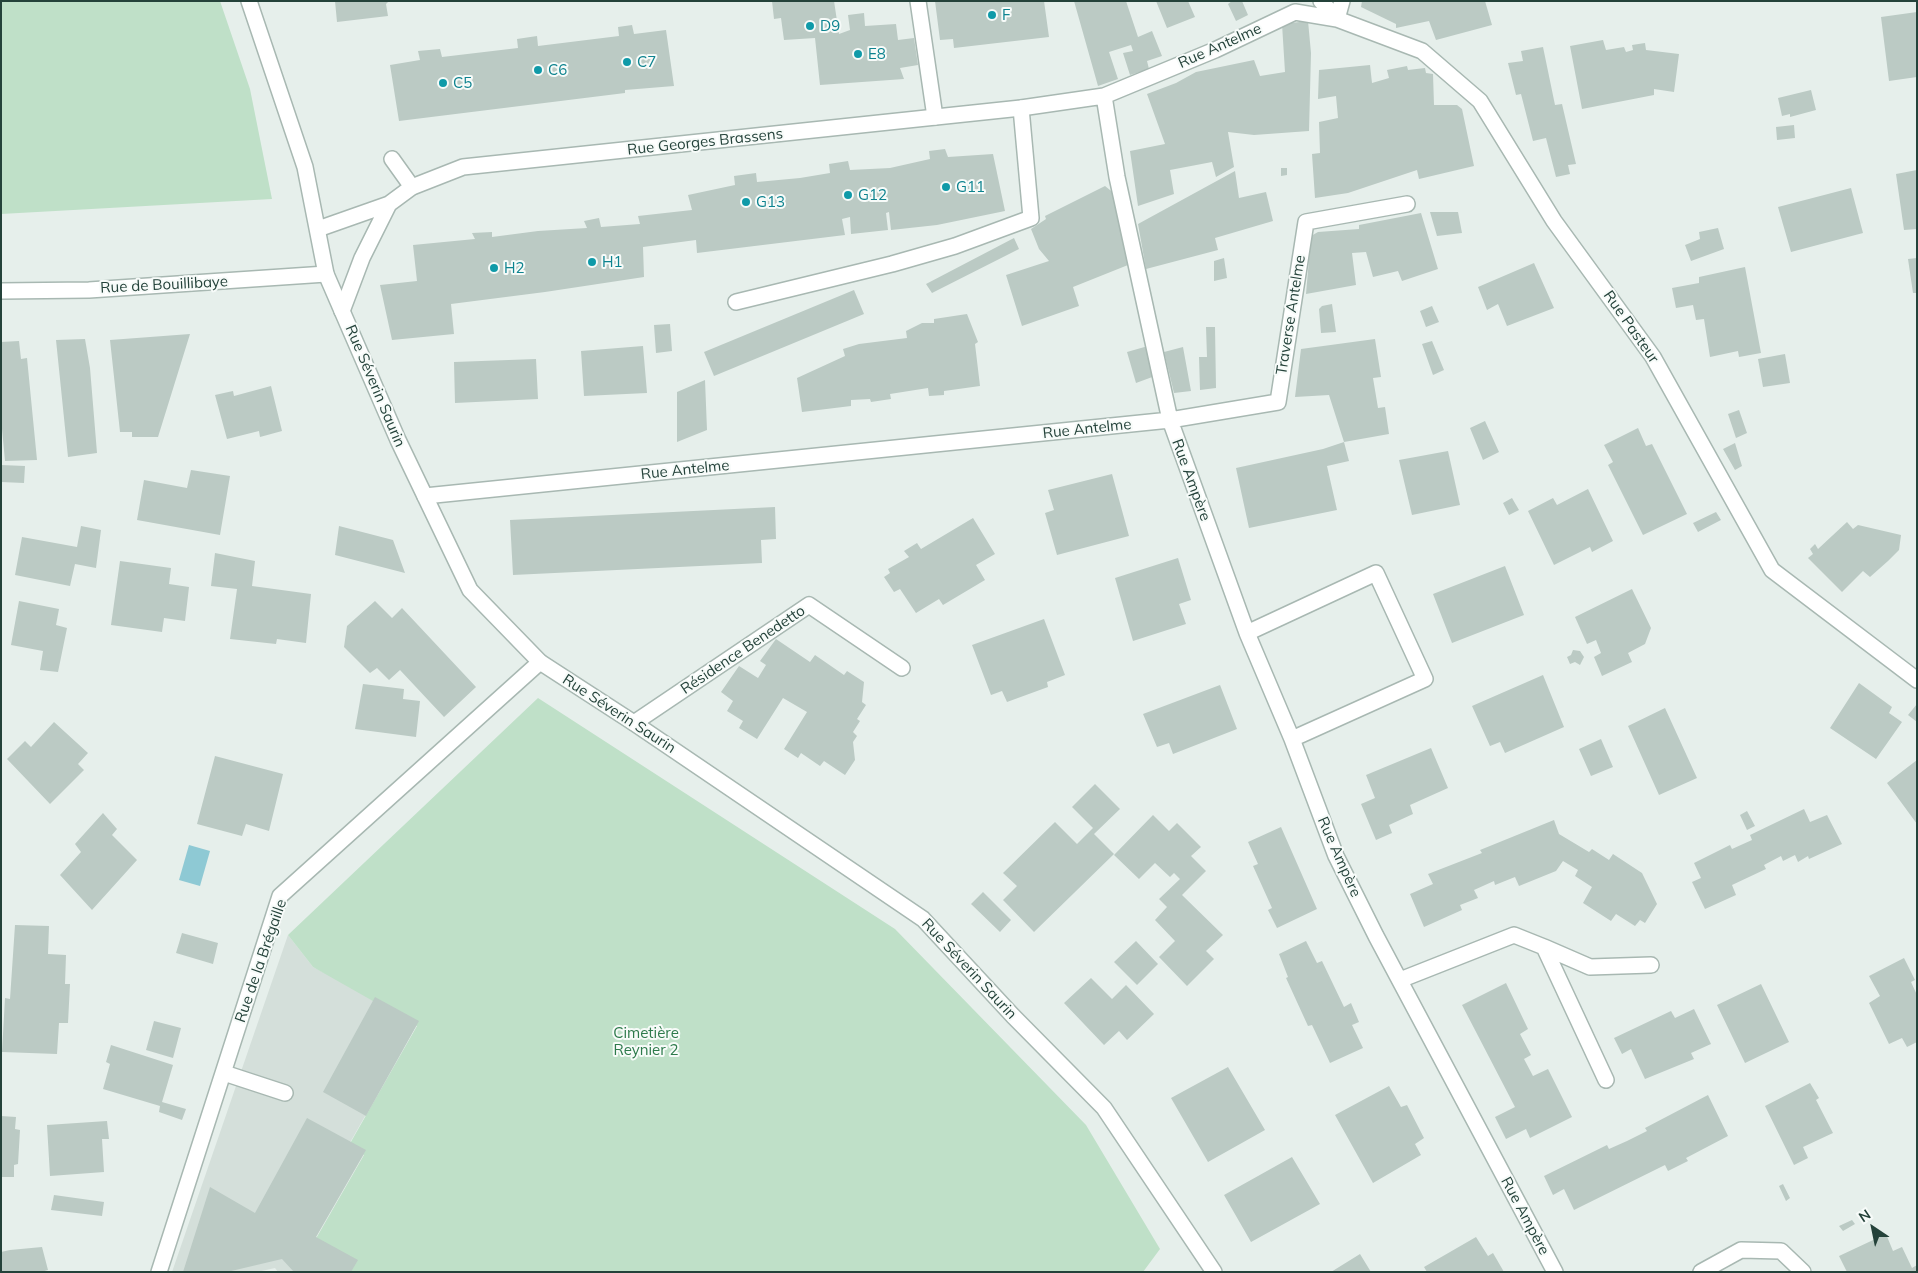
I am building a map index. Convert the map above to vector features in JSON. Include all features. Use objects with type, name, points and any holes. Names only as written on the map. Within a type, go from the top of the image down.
[{"type":"street","name":"Rue Séverin Saurin","points":[[248,1],[305,167],[326,274],[398,440],[470,590],[540,662],[634,723],[923,919],[1013,1016],[1104,1108],[1214,1272]]},
{"type":"street","points":[[918,1],[935,117]]},
{"type":"street","name":"Rue Pasteur","points":[[1321,1],[1337,19],[1422,51],[1480,102],[1554,221],[1653,357],[1772,570],[1917,680]]},
{"type":"street","points":[[1337,19],[1342,1]]},
{"type":"street","name":"Rue Antelme","points":[[1104,96],[1215,50],[1295,12],[1337,19]]},
{"type":"street","name":"Rue Georges Brassens","points":[[318,229],[389,204],[412,187],[463,168],[1021,108],[1104,96]]},
{"type":"street","points":[[1104,96],[1117,177],[1170,420]]},
{"type":"street","points":[[736,302],[892,264],[946,248],[1031,218],[1021,108]]},
{"type":"street","points":[[392,159],[412,187]]},
{"type":"street","points":[[342,311],[362,258],[389,204]]},
{"type":"street","name":"Traverse Antelme","points":[[1170,420],[1278,402],[1306,222],[1407,204]]},
{"type":"street","name":"Rue de Bouillibaye","points":[[1,291],[99,289],[326,274]]},
{"type":"street","name":"Rue Antelme","points":[[426,496],[1170,420]]},
{"type":"street","name":"Rue Ampère","points":[[1170,420],[1247,633],[1292,739],[1336,856],[1555,1272]]},
{"type":"street","points":[[1247,633],[1376,573],[1425,678],[1292,739]]},
{"type":"street","name":"Résidence Benedetto","points":[[634,723],[809,605],[902,668]]},
{"type":"street","name":"Rue de la Brégaille","points":[[159,1272],[280,896],[540,662]]},
{"type":"street","points":[[1400,980],[1514,935],[1590,967],[1650,965]]},
{"type":"street","points":[[1544,947],[1606,1080]]},
{"type":"street","points":[[224,1073],[285,1093]]},
{"type":"street","points":[[1701,1272],[1740,1250],[1780,1251],[1803,1272]]},
{"type":"shaded area","points":[[288,935],[313,967],[419,1021],[348,1146],[364,1154],[316,1237],[351,1272],[278,1272],[275,1268],[257,1272],[172,1272]]},
{"type":"green space","points":[[1,1],[220,1],[250,89],[272,199],[1,214]]},
{"type":"green space","name":"Cimetière Reynier 2","points":[[538,698],[895,929],[1086,1125],[1160,1249],[1143,1272],[350,1272],[314,1242],[364,1155],[348,1147],[417,1026],[313,967],[288,935]]},
{"type":"water","points":[[189,845],[210,851],[200,886],[179,880]]},
{"type":"building","points":[[335,1],[389,1],[386,4],[388,16],[337,22]]},
{"type":"building","points":[[772,1],[834,1],[839,34],[850,30],[848,15],[864,13],[865,26],[896,24],[898,40],[914,38],[918,65],[900,68],[904,79],[820,85],[815,38],[784,40],[781,18],[774,19]]},
{"type":"building","name":"F","points":[[935,1],[1044,1],[1049,37],[954,48],[953,39],[940,40]]},
{"type":"building","points":[[1074,1],[1126,1],[1138,37],[1152,31],[1162,56],[1147,61],[1149,69],[1130,75],[1123,53],[1133,51],[1131,45],[1109,52],[1118,79],[1098,86]]},
{"type":"building","points":[[1156,1],[1188,1],[1195,17],[1167,28]]},
{"type":"building","points":[[1232,1],[1242,1],[1248,15],[1236,21],[1228,4]]},
{"type":"building","points":[[1362,1],[1485,1],[1492,25],[1436,40],[1429,21],[1396,28],[1396,24],[1361,7]]},
{"type":"building","points":[[1917,12],[1917,77],[1889,81],[1881,17]]},
{"type":"building","points":[[1308,21],[1311,53],[1309,131],[1254,135],[1228,132],[1234,167],[1216,177],[1212,162],[1170,170],[1174,194],[1138,206],[1130,151],[1165,144],[1147,94],[1176,83],[1196,72],[1254,60],[1260,76],[1285,72],[1282,24]]},
{"type":"building","points":[[632,25],[634,34],[666,30],[674,86],[625,90],[625,93],[399,121],[390,65],[420,60],[418,51],[440,49],[442,57],[518,48],[517,39],[537,36],[538,46],[619,36],[618,27]]},
{"type":"building","points":[[1603,40],[1606,50],[1624,47],[1626,52],[1633,50],[1632,45],[1645,43],[1646,50],[1679,54],[1674,92],[1654,89],[1654,95],[1582,109],[1570,46]]},
{"type":"building","points":[[1543,47],[1555,105],[1562,104],[1576,164],[1568,165],[1570,174],[1556,177],[1546,138],[1533,141],[1521,94],[1516,95],[1508,63],[1523,61],[1521,51]]},
{"type":"building","points":[[1370,65],[1372,83],[1389,78],[1387,70],[1407,66],[1408,70],[1425,68],[1426,73],[1433,74],[1434,105],[1457,105],[1462,109],[1474,166],[1419,179],[1417,170],[1348,193],[1315,198],[1312,154],[1320,153],[1319,122],[1338,118],[1336,96],[1318,99],[1319,70]]},
{"type":"building","points":[[1811,90],[1816,110],[1790,117],[1790,114],[1782,116],[1778,98]]},
{"type":"building","points":[[1794,125],[1795,138],[1777,140],[1776,127]]},
{"type":"building","points":[[945,149],[948,157],[993,154],[1005,211],[937,225],[891,230],[889,212],[886,213],[888,230],[851,234],[850,217],[842,219],[845,235],[697,253],[696,240],[643,247],[644,277],[451,304],[454,334],[392,340],[380,285],[417,281],[413,245],[475,239],[472,233],[492,232],[492,237],[538,231],[587,228],[584,221],[599,218],[601,227],[640,224],[638,216],[692,210],[688,195],[735,185],[734,176],[756,173],[757,182],[800,178],[830,173],[829,164],[848,161],[850,170],[890,168],[930,159],[929,151]]},
{"type":"building","points":[[1281,168],[1287,168],[1287,175],[1281,176]]},
{"type":"building","points":[[1917,170],[1917,229],[1904,230],[1896,174]]},
{"type":"building","points":[[1235,171],[1239,198],[1266,192],[1273,221],[1215,238],[1218,250],[1146,269],[1138,224]]},
{"type":"building","points":[[1105,186],[1120,198],[1133,263],[1073,287],[1079,306],[1022,326],[1006,275],[1049,261],[1039,249],[1031,229],[1046,219],[1045,216]]},
{"type":"building","points":[[1851,188],[1863,233],[1791,252],[1778,207]]},
{"type":"building","points":[[1430,212],[1458,212],[1462,233],[1437,236]]},
{"type":"building","points":[[1421,213],[1438,269],[1402,281],[1398,271],[1373,277],[1366,252],[1352,253],[1356,285],[1306,294],[1311,236],[1318,232],[1359,229],[1359,225]]},
{"type":"building","points":[[1718,228],[1724,249],[1691,261],[1685,245],[1700,239],[1699,232]]},
{"type":"building","points":[[1014,238],[1019,249],[932,293],[926,284]]},
{"type":"building","points":[[1224,258],[1227,278],[1214,281],[1214,261]]},
{"type":"building","points":[[1917,258],[1917,293],[1913,293],[1908,259]]},
{"type":"building","points":[[1534,263],[1554,308],[1507,326],[1498,304],[1487,310],[1478,287]]},
{"type":"building","points":[[1745,267],[1761,353],[1739,357],[1738,351],[1710,357],[1704,319],[1696,320],[1693,305],[1676,308],[1672,288],[1699,283],[1699,277]]},
{"type":"building","points":[[854,290],[864,314],[714,376],[704,352]]},
{"type":"building","points":[[1332,304],[1336,332],[1321,333],[1319,309],[1322,306]]},
{"type":"building","points":[[1432,306],[1439,322],[1426,327],[1420,311]]},
{"type":"building","points":[[967,314],[978,342],[975,344],[980,386],[944,391],[944,395],[929,396],[928,388],[890,394],[891,399],[871,402],[870,399],[851,400],[851,406],[802,412],[797,378],[845,356],[843,349],[859,344],[907,338],[906,331],[922,323],[934,323],[934,319]]},
{"type":"building","points":[[670,324],[672,351],[656,353],[654,325]]},
{"type":"building","points":[[1206,327],[1215,327],[1216,388],[1200,390],[1199,357],[1207,357]]},
{"type":"building","points":[[190,334],[158,437],[132,437],[132,432],[120,432],[110,340]]},
{"type":"building","points":[[85,339],[90,368],[97,453],[68,457],[56,340]]},
{"type":"building","points":[[1375,339],[1381,377],[1373,378],[1378,408],[1385,407],[1389,434],[1344,442],[1329,395],[1295,397],[1301,349]]},
{"type":"building","points":[[19,341],[21,359],[27,358],[37,460],[5,461],[1,418],[1,342]]},
{"type":"building","points":[[1432,341],[1444,370],[1433,375],[1422,344]]},
{"type":"building","points":[[643,346],[647,393],[584,396],[581,351]]},
{"type":"building","points":[[1148,346],[1155,376],[1136,383],[1127,352]]},
{"type":"building","points":[[1183,347],[1191,391],[1174,393],[1164,352]]},
{"type":"building","points":[[1785,354],[1790,383],[1763,387],[1758,359]]},
{"type":"building","points":[[536,359],[538,399],[455,403],[454,362]]},
{"type":"building","points":[[705,380],[707,430],[677,442],[677,392]]},
{"type":"building","points":[[271,386],[282,431],[260,437],[259,431],[227,439],[215,395],[233,391],[234,396]]},
{"type":"building","points":[[1739,410],[1747,433],[1736,438],[1728,414]]},
{"type":"building","points":[[1485,421],[1499,452],[1483,460],[1470,428]]},
{"type":"building","points":[[1638,428],[1646,446],[1652,444],[1687,514],[1643,535],[1608,465],[1613,462],[1604,445]]},
{"type":"building","points":[[1344,442],[1349,461],[1327,466],[1337,510],[1249,528],[1236,468],[1323,449]]},
{"type":"building","points":[[1735,443],[1742,466],[1735,470],[1723,449]]},
{"type":"building","points":[[1448,451],[1460,505],[1412,515],[1399,460]]},
{"type":"building","points":[[1,465],[25,466],[24,483],[1,482]]},
{"type":"building","points":[[191,470],[230,476],[220,535],[137,520],[144,480],[187,488]]},
{"type":"building","points":[[1112,474],[1129,536],[1057,555],[1045,513],[1054,510],[1048,490]]},
{"type":"building","points":[[1588,489],[1613,541],[1592,552],[1590,547],[1554,565],[1528,511],[1553,498],[1557,505]]},
{"type":"building","points":[[1512,498],[1519,510],[1509,515],[1503,503]]},
{"type":"building","points":[[775,507],[776,539],[761,540],[762,563],[513,575],[510,520]]},
{"type":"building","points":[[1716,512],[1721,520],[1698,532],[1693,523]]},
{"type":"building","points":[[973,518],[995,554],[976,565],[985,580],[943,605],[939,599],[916,613],[900,589],[894,592],[884,577],[890,573],[888,569],[909,557],[904,551],[917,543],[921,549]]},
{"type":"building","points":[[1847,522],[1853,529],[1858,525],[1901,535],[1899,550],[1888,561],[1870,577],[1863,571],[1842,592],[1808,558],[1813,554],[1810,549],[1815,544],[1818,549]]},
{"type":"building","points":[[81,526],[101,530],[96,568],[75,564],[70,586],[15,575],[22,537],[77,547]]},
{"type":"building","points":[[339,526],[393,540],[405,573],[335,555]]},
{"type":"building","points":[[215,553],[255,561],[252,586],[311,594],[306,643],[277,639],[276,644],[230,639],[237,589],[211,586]]},
{"type":"building","points":[[1178,558],[1191,600],[1179,604],[1186,624],[1133,641],[1115,578]]},
{"type":"building","points":[[120,561],[171,568],[169,584],[189,587],[185,621],[164,618],[162,632],[111,625]]},
{"type":"building","points":[[1505,566],[1524,615],[1452,643],[1433,594]]},
{"type":"building","points":[[1632,589],[1651,628],[1645,644],[1628,653],[1632,662],[1602,676],[1594,657],[1601,653],[1596,640],[1587,644],[1575,617]]},
{"type":"building","points":[[19,601],[59,609],[56,625],[67,628],[58,672],[40,670],[43,651],[11,645]]},
{"type":"building","points":[[375,601],[392,618],[402,608],[476,687],[444,717],[400,670],[389,680],[377,668],[370,673],[344,647],[347,626]]},
{"type":"building","points":[[1044,619],[1065,675],[1047,682],[1048,687],[1007,702],[1002,691],[991,695],[972,645]]},
{"type":"building","points":[[776,639],[810,662],[815,655],[844,675],[847,671],[864,682],[862,702],[866,705],[857,719],[860,721],[853,732],[857,736],[853,742],[855,760],[845,775],[824,761],[820,766],[801,753],[798,758],[784,749],[807,712],[783,698],[757,739],[739,728],[743,721],[727,711],[733,701],[721,692],[739,666],[758,678],[766,665],[760,661]]},
{"type":"building","points":[[1573,650],[1580,651],[1584,657],[1580,665],[1575,662],[1570,664],[1567,657],[1571,655]]},
{"type":"building","points":[[1543,675],[1564,727],[1505,753],[1500,742],[1490,746],[1472,706]]},
{"type":"building","points":[[1859,683],[1892,707],[1889,713],[1902,722],[1876,759],[1830,728]]},
{"type":"building","points":[[363,684],[404,689],[403,699],[420,701],[416,737],[355,729]]},
{"type":"building","points":[[1220,685],[1237,729],[1173,754],[1169,743],[1157,747],[1143,714]]},
{"type":"building","points":[[1917,704],[1917,722],[1908,715]]},
{"type":"building","points":[[1665,708],[1697,778],[1659,795],[1628,726]]},
{"type":"building","points":[[54,722],[88,753],[78,764],[84,770],[50,804],[7,759],[25,741],[31,747]]},
{"type":"building","points":[[1601,739],[1613,767],[1591,776],[1579,749]]},
{"type":"building","points":[[1431,748],[1448,788],[1410,805],[1413,814],[1389,825],[1392,833],[1376,840],[1361,804],[1375,798],[1366,775]]},
{"type":"building","points":[[215,756],[283,774],[269,831],[246,824],[242,836],[197,824]]},
{"type":"building","points":[[1917,760],[1917,824],[1887,783]]},
{"type":"building","points":[[1095,784],[1120,809],[1094,834],[1114,854],[1034,932],[1003,900],[1017,886],[1003,873],[1055,822],[1077,844],[1093,828],[1072,807]]},
{"type":"building","points":[[1804,809],[1810,822],[1827,815],[1842,844],[1809,859],[1808,856],[1798,862],[1795,855],[1783,861],[1781,856],[1764,865],[1766,869],[1732,885],[1736,895],[1705,909],[1692,882],[1701,878],[1694,863],[1730,845],[1732,849],[1752,840],[1750,835]]},
{"type":"building","points":[[1747,811],[1755,826],[1747,830],[1740,815]]},
{"type":"building","points":[[103,813],[117,829],[112,835],[137,860],[92,910],[60,875],[81,852],[75,844]]},
{"type":"building","points":[[1153,815],[1169,831],[1177,823],[1201,847],[1191,856],[1206,871],[1182,895],[1223,935],[1206,951],[1214,959],[1187,986],[1159,957],[1175,941],[1155,920],[1167,907],[1159,899],[1180,879],[1174,873],[1170,877],[1155,863],[1139,879],[1114,855]]},
{"type":"building","points":[[1554,820],[1559,834],[1589,852],[1592,849],[1609,860],[1613,854],[1642,873],[1657,904],[1645,923],[1640,920],[1635,926],[1616,914],[1611,921],[1583,903],[1592,887],[1575,876],[1578,870],[1563,861],[1556,871],[1519,886],[1515,877],[1495,885],[1494,881],[1474,890],[1478,898],[1460,905],[1462,910],[1424,927],[1410,894],[1433,884],[1428,874],[1482,853],[1480,850]]},
{"type":"building","points":[[1281,827],[1317,909],[1277,928],[1268,910],[1272,908],[1253,866],[1258,864],[1248,842]]},
{"type":"building","points":[[983,892],[1011,920],[1000,932],[971,904]]},
{"type":"building","points":[[15,925],[49,926],[48,954],[66,955],[65,984],[70,984],[68,1023],[59,1023],[57,1054],[2,1052],[5,998],[10,999]]},
{"type":"building","points":[[182,933],[218,943],[213,964],[176,953]]},
{"type":"building","points":[[1136,941],[1158,964],[1137,985],[1114,962]]},
{"type":"building","points":[[1306,941],[1317,963],[1322,961],[1344,1007],[1351,1003],[1359,1022],[1352,1025],[1363,1048],[1330,1063],[1312,1025],[1308,1026],[1286,978],[1288,977],[1279,954]]},
{"type":"building","points":[[1904,958],[1915,980],[1911,982],[1917,995],[1917,1042],[1907,1047],[1902,1038],[1889,1044],[1869,1003],[1880,996],[1869,976]]},
{"type":"building","points":[[1091,978],[1112,999],[1126,985],[1154,1014],[1127,1040],[1119,1031],[1104,1045],[1064,1003]]},
{"type":"building","points":[[1506,983],[1528,1029],[1520,1034],[1531,1055],[1524,1059],[1533,1076],[1548,1069],[1572,1117],[1530,1138],[1526,1129],[1506,1139],[1495,1117],[1515,1107],[1462,1005]]},
{"type":"building","points":[[1761,984],[1789,1042],[1745,1063],[1717,1005]]},
{"type":"building","points":[[375,997],[419,1021],[366,1116],[323,1092]]},
{"type":"building","points":[[1694,1009],[1711,1044],[1691,1053],[1694,1059],[1645,1079],[1631,1049],[1622,1054],[1614,1038],[1671,1011],[1675,1018]]},
{"type":"building","points":[[154,1021],[181,1028],[173,1058],[146,1050]]},
{"type":"building","points":[[111,1045],[173,1065],[162,1102],[186,1109],[182,1120],[159,1112],[160,1106],[103,1089],[110,1064],[106,1062]]},
{"type":"building","points":[[1228,1067],[1265,1130],[1208,1162],[1171,1098]]},
{"type":"building","points":[[1810,1083],[1819,1098],[1816,1100],[1833,1133],[1803,1147],[1808,1158],[1794,1165],[1765,1106]]},
{"type":"building","points":[[1389,1086],[1401,1107],[1407,1105],[1424,1138],[1415,1144],[1421,1155],[1373,1183],[1335,1115]]},
{"type":"building","points":[[1708,1095],[1728,1136],[1686,1158],[1688,1161],[1668,1171],[1665,1165],[1574,1210],[1564,1189],[1553,1195],[1544,1176],[1607,1145],[1609,1149],[1627,1141],[1647,1131],[1645,1128]]},
{"type":"building","points":[[1,1116],[16,1117],[15,1129],[20,1130],[18,1164],[14,1165],[14,1177],[1,1177]]},
{"type":"building","points":[[307,1118],[366,1150],[316,1237],[358,1260],[351,1272],[294,1272],[282,1259],[227,1272],[183,1272],[210,1187],[255,1213]]},
{"type":"building","points":[[107,1121],[109,1139],[102,1139],[104,1172],[50,1176],[47,1125]]},
{"type":"building","points":[[1292,1157],[1320,1204],[1251,1242],[1224,1195]]},
{"type":"building","points":[[1783,1184],[1790,1198],[1786,1201],[1779,1186]]},
{"type":"building","points":[[54,1195],[104,1202],[102,1216],[51,1210]]},
{"type":"building","points":[[1852,1220],[1855,1224],[1843,1231],[1839,1226]]},
{"type":"building","points":[[1886,1234],[1893,1251],[1902,1247],[1912,1268],[1917,1265],[1917,1272],[1847,1272],[1839,1256]]},
{"type":"building","points":[[1476,1237],[1488,1256],[1493,1253],[1504,1272],[1427,1272],[1424,1267]]},
{"type":"building","points":[[42,1247],[48,1270],[41,1272],[1,1272],[1,1252]]},
{"type":"building","points":[[1360,1254],[1371,1272],[1331,1272]]},
{"type":"place","name":"F","points":[[992,15]]},
{"type":"place","name":"D9","points":[[810,26]]},
{"type":"place","name":"E8","points":[[858,54]]},
{"type":"place","name":"C7","points":[[627,62]]},
{"type":"place","name":"C6","points":[[538,70]]},
{"type":"place","name":"C5","points":[[443,83]]},
{"type":"place","name":"G11","points":[[946,187]]},
{"type":"place","name":"G12","points":[[848,195]]},
{"type":"place","name":"G13","points":[[746,202]]},
{"type":"place","name":"H1","points":[[592,262]]},
{"type":"place","name":"H2","points":[[494,268]]}]
